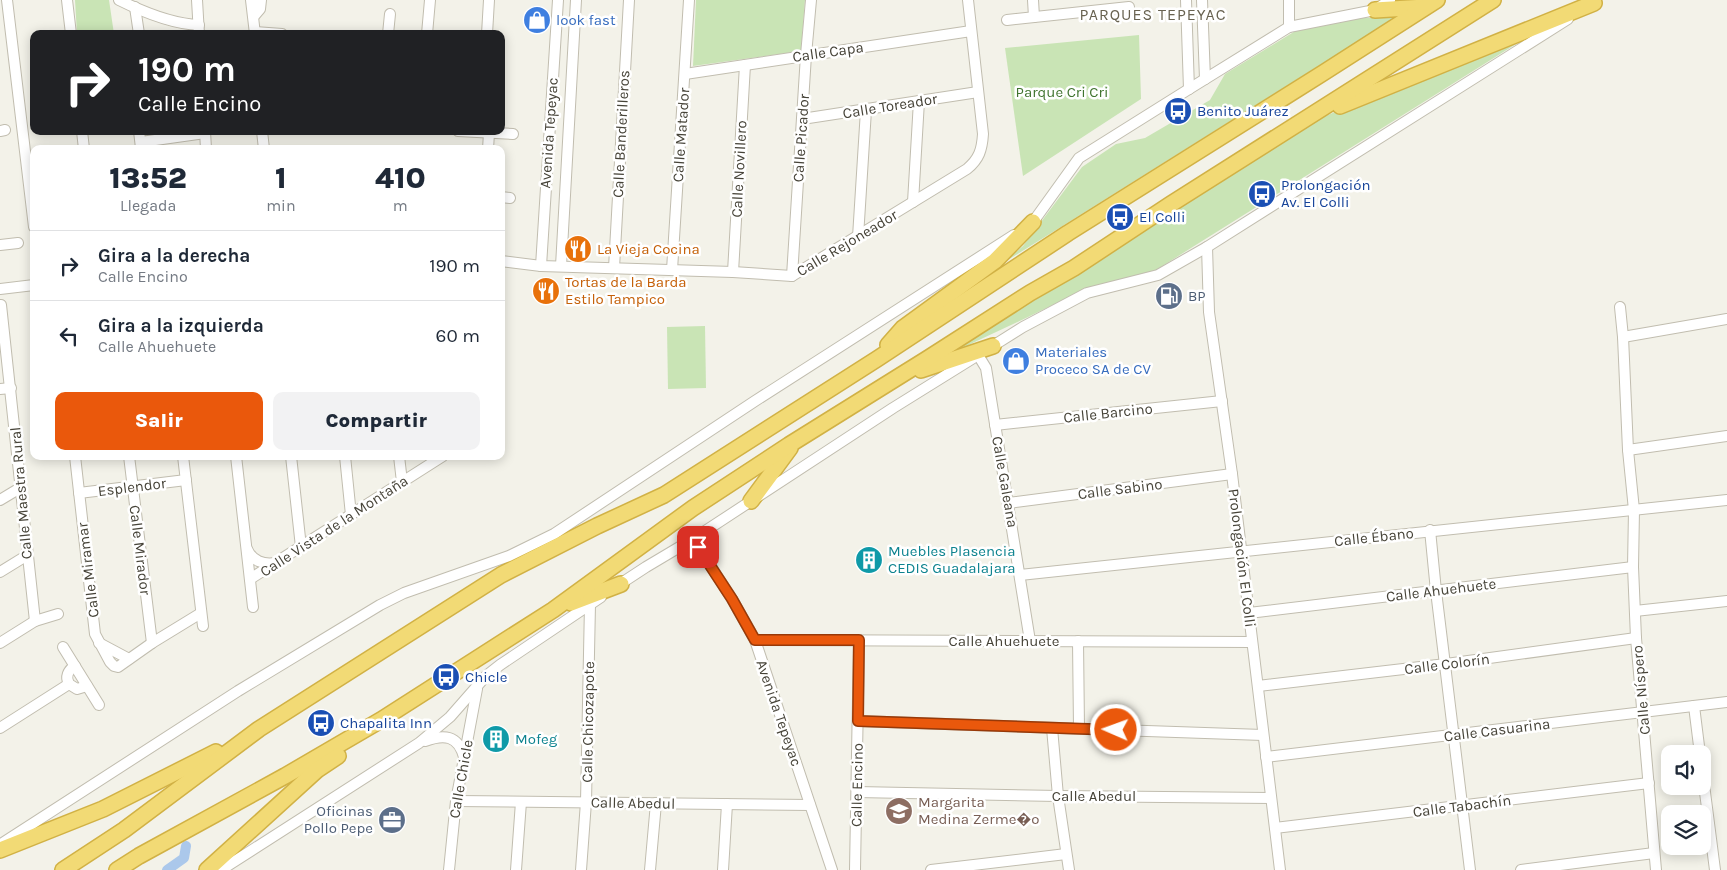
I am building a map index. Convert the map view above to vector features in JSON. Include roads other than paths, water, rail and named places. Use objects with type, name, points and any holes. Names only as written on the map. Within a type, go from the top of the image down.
[{"type":"highway","points":[[117,870],[381,720],[553,610],[693,508],[796,440],[1493,0]]},
{"type":"highway","points":[[1297,125],[1596,2]]},
{"type":"highway","points":[[1383,4],[1432,3]]},
{"type":"highway","points":[[63,870],[124,830],[259,730],[501,575],[597,526],[664,495],[877,359],[1068,232],[1432,3]]},
{"type":"highway","points":[[877,359],[903,328],[995,261],[1033,222]]},
{"type":"highway","points":[[896,378],[993,346]]},
{"type":"highway","points":[[750,501],[796,440]]},
{"type":"highway","points":[[553,610],[622,584]]},
{"type":"highway","points":[[207,870],[317,770],[353,746],[381,720]]},
{"type":"highway","points":[[0,850],[103,809],[259,730]]},
{"type":"street","points":[[7,0],[30,193]]},
{"type":"street","points":[[67,0],[71,30]]},
{"type":"street","points":[[119,0],[199,29]]},
{"type":"street","points":[[197,0],[199,29]]},
{"type":"street","points":[[251,0],[255,30]]},
{"type":"street","points":[[254,16],[260,9],[261,0]]},
{"type":"street","points":[[427,30],[430,0]]},
{"type":"street","points":[[487,30],[489,0]]},
{"type":"street","name":"Avenida Tepeyac","points":[[541,266],[558,0]]},
{"type":"street","name":"Avenida Tepeyac","points":[[561,266],[576,0]]},
{"type":"street","name":"Calle Banderilleros","points":[[614,268],[629,0]]},
{"type":"street","name":"Calle Matador","points":[[672,270],[689,0]]},
{"type":"street","name":"Calle Picador","points":[[792,276],[811,0]]},
{"type":"street","name":"Calle Rejoneador","points":[[505,262],[541,266],[733,272],[792,276],[967,169],[981,153],[983,134],[968,0]]},
{"type":"street","points":[[1033,0],[1034,17]]},
{"type":"street","points":[[1186,0],[1189,89]]},
{"type":"street","points":[[1202,0],[1205,79]]},
{"type":"street","points":[[1288,0],[1290,27]]},
{"type":"street","points":[[221,870],[419,743],[450,717],[486,676],[500,665],[646,567],[693,540],[750,501],[978,355],[1023,327],[1087,293],[1158,275],[1206,247],[1596,2]]},
{"type":"street","points":[[0,845],[238,691],[380,605],[404,593],[509,556],[554,534],[755,401],[1033,222],[1079,158],[1290,27],[1383,4]]},
{"type":"street","points":[[135,7],[138,30]]},
{"type":"street","points":[[1007,20],[1129,7]]},
{"type":"street","points":[[388,30],[390,14]]},
{"type":"street","name":"Calle Capa","points":[[685,74],[971,32]]},
{"type":"street","name":"Calle Novillero","points":[[733,272],[745,65]]},
{"type":"street","name":"Calle Toreador","points":[[802,119],[978,92]]},
{"type":"street","points":[[913,202],[919,102]]},
{"type":"street","points":[[858,237],[866,110]]},
{"type":"street","points":[[505,134],[513,134]]},
{"type":"street","points":[[146,145],[191,135]]},
{"type":"street","points":[[0,245],[18,243]]},
{"type":"street","name":"Prolongación El Colli","points":[[1206,247],[1209,312],[1232,474],[1280,870]]},
{"type":"street","points":[[0,289],[30,285]]},
{"type":"street","name":"Calle Maestra Rural","points":[[1,305],[5,388],[20,488],[26,556],[35,621]]},
{"type":"street","name":"Calle Níspero","points":[[1620,307],[1628,450],[1634,510],[1633,567],[1636,638],[1656,870]]},
{"type":"street","points":[[1623,337],[1727,319]]},
{"type":"street","name":"Calle Galeana","points":[[978,355],[986,368],[1030,641]]},
{"type":"street","name":"Calle Barcino","points":[[995,425],[1222,401]]},
{"type":"street","points":[[1628,450],[1727,436]]},
{"type":"street","name":"Calle Miramar","points":[[75,460],[95,634],[98,642],[127,661],[152,643]]},
{"type":"street","name":"Calle Mirador","points":[[129,460],[152,643]]},
{"type":"street","points":[[184,460],[204,626]]},
{"type":"street","points":[[236,460],[253,607]]},
{"type":"street","points":[[291,460],[301,547]]},
{"type":"street","points":[[345,460],[351,515]]},
{"type":"street","points":[[399,460],[402,482]]},
{"type":"street","name":"Calle Vista de la Montaña","points":[[250,580],[436,460]]},
{"type":"street","name":"Calle Sabino","points":[[1008,503],[1232,474]]},
{"type":"street","name":"Esplendor","points":[[79,493],[186,480]]},
{"type":"street","points":[[0,500],[20,488]]},
{"type":"street","name":"Calle Ébano","points":[[1020,575],[1727,500]]},
{"type":"street","points":[[1430,530],[1436,591],[1464,806],[1470,870]]},
{"type":"street","name":"Avenida Tepeyac","points":[[693,540],[732,599],[755,640],[832,870]]},
{"type":"street","points":[[247,548],[249,554],[258,561],[267,564],[275,563]]},
{"type":"street","points":[[0,572],[26,556]]},
{"type":"street","name":"Calle Ahuehuete","points":[[1249,613],[1633,567]]},
{"type":"street","points":[[1635,611],[1727,601]]},
{"type":"street","name":"Calle Chicozapote","points":[[581,870],[586,802],[590,604]]},
{"type":"street","points":[[152,643],[201,613]]},
{"type":"street","points":[[0,643],[35,621],[58,614]]},
{"type":"street","name":"Calle Colorín","points":[[1258,686],[1446,664],[1636,638]]},
{"type":"street","name":"Calle Ahuehuete","points":[[755,640],[1252,642]]},
{"type":"street","name":"Calle Encino","points":[[855,870],[859,640]]},
{"type":"street","points":[[1078,641],[1079,728]]},
{"type":"street","points":[[64,647],[99,705]]},
{"type":"street","points":[[75,666],[67,674],[69,684],[77,689],[87,686]]},
{"type":"street","points":[[0,728],[69,684]]},
{"type":"street","name":"Calle Chicle","points":[[449,870],[456,801],[476,689]]},
{"type":"street","name":"Calle Casuarina","points":[[1266,756],[1727,702]]},
{"type":"street","points":[[1694,706],[1699,745]]},
{"type":"street","points":[[858,721],[1263,735]]},
{"type":"street","points":[[1052,728],[1058,796],[1069,870]]},
{"type":"street","points":[[419,743],[437,737],[449,738],[459,745],[464,759]]},
{"type":"street","name":"Calle Tabachín","points":[[1275,828],[1649,783]]},
{"type":"street","name":"Calle Abedul","points":[[857,792],[1271,798]]},
{"type":"street","points":[[1705,795],[1715,870]]},
{"type":"street","name":"Calle Abedul","points":[[456,801],[810,805]]},
{"type":"street","points":[[516,870],[521,802]]},
{"type":"street","points":[[650,870],[656,803]]},
{"type":"street","points":[[723,870],[727,804]]},
{"type":"street","points":[[931,870],[1066,854]]},
{"type":"street","points":[[1521,870],[1654,854]]},
{"type":"waterway","points":[[167,870],[184,858],[186,846]]},
{"type":"place","name":"look fast","points":[[537,20]]},
{"type":"place","name":"Benito Juárez","points":[[1178,111]]},
{"type":"place","name":"Prolongación Av. El Colli","points":[[1262,194]]},
{"type":"place","name":"El Colli","points":[[1120,217]]},
{"type":"place","name":"La Vieja Cocina","points":[[578,249]]},
{"type":"place","name":"Tortas de la Barda Estilo Tampico","points":[[546,291]]},
{"type":"place","name":"BP","points":[[1169,296]]},
{"type":"place","name":"Materiales Proceco SA de CV","points":[[1016,361]]},
{"type":"place","name":"Muebles Plasencia CEDIS Guadalajara","points":[[869,560]]},
{"type":"place","name":"Chicle","points":[[446,677]]},
{"type":"place","name":"Chapalita Inn","points":[[321,723]]},
{"type":"place","name":"Mofeg","points":[[496,739]]},
{"type":"place","name":"Margarita Medina Zerme�o","points":[[899,811]]},
{"type":"place","name":"Oficinas Pollo Pepe","points":[[392,820]]},
{"type":"district","name":"PARQUES TEPEYAC","points":[[1153,14]]},
{"type":"park label","name":"Parque Cri Cri","points":[[1062,92]]}]
